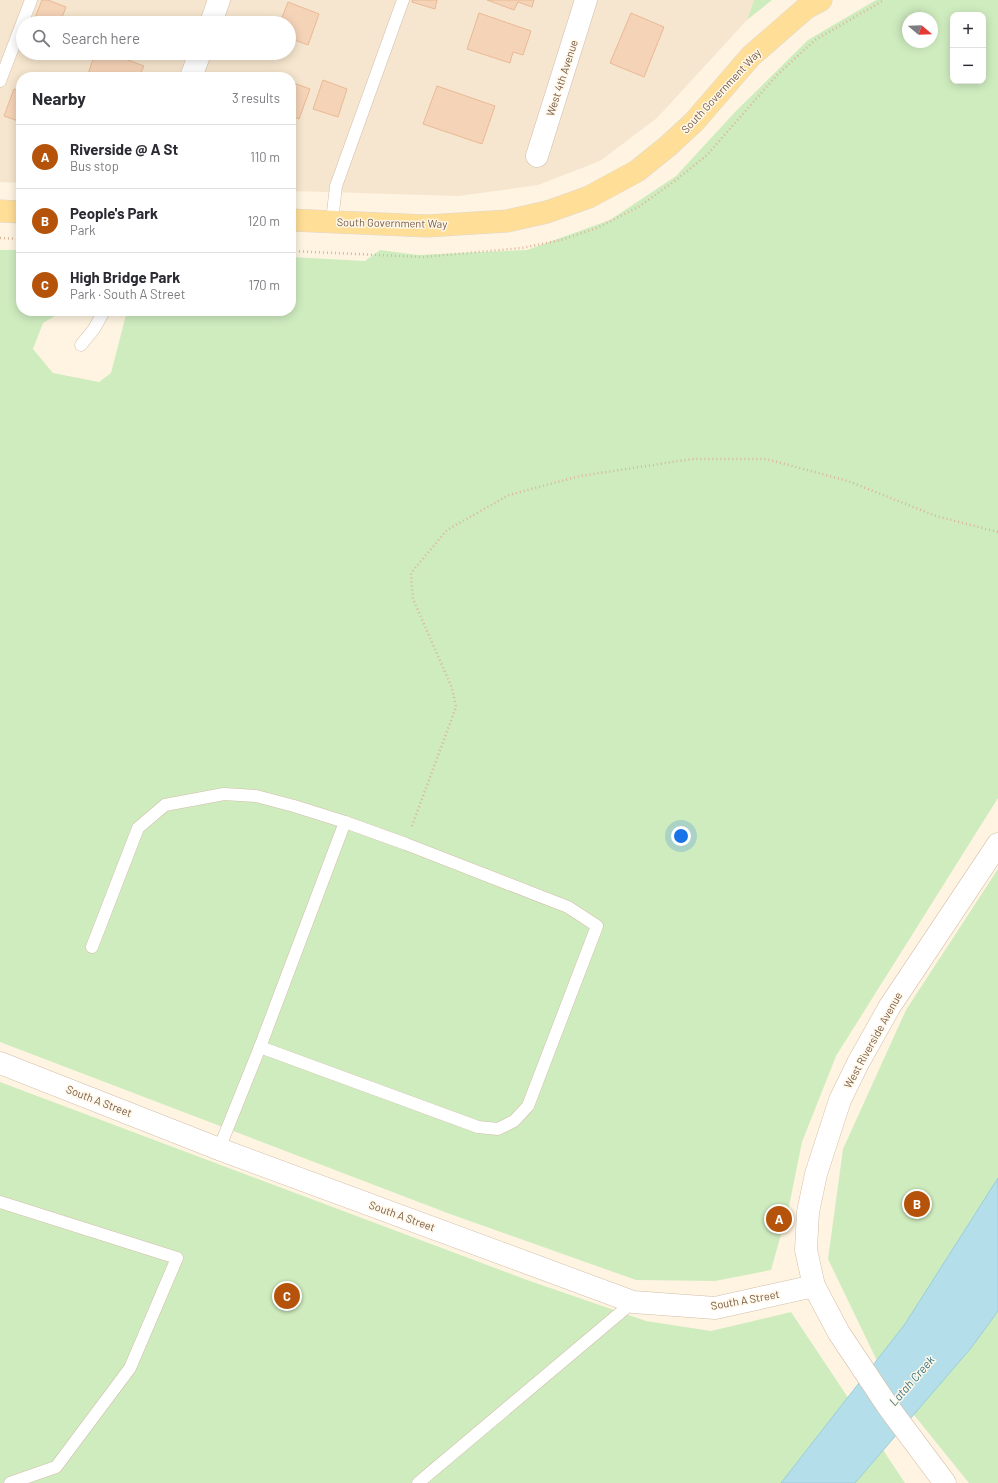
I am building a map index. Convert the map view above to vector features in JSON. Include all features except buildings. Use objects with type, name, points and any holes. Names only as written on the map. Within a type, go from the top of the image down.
[{"type":"main road","name":"South Government Way","points":[[296,220],[427,226],[507,221],[547,212],[589,197],[638,171],[668,146],[694,122],[752,56],[806,8],[821,0]]},
{"type":"main road","points":[[0,211],[16,212]]},
{"type":"street","points":[[213,16],[219,0]]},
{"type":"street","name":"West 4th Avenue","points":[[537,156],[586,0]]},
{"type":"street","points":[[193,72],[197,60]]},
{"type":"street","name":"West Riverside Avenue","points":[[945,1483],[889,1408],[839,1333],[814,1286],[806,1250],[808,1212],[816,1174],[840,1100],[858,1063],[890,1006],[998,844]]},
{"type":"street","name":"South A Street","points":[[0,1063],[219,1148],[633,1302],[715,1308],[814,1286]]},
{"type":"lane","points":[[24,16],[30,0]]},
{"type":"lane","points":[[332,221],[336,186],[403,0]]},
{"type":"lane","points":[[0,81],[16,38]]},
{"type":"lane","points":[[81,345],[94,329],[101,316]]},
{"type":"lane","points":[[92,948],[138,828],[165,805],[224,794],[256,796],[345,822],[568,907],[597,926],[528,1106],[514,1121],[498,1129],[478,1127],[260,1047]]},
{"type":"lane","points":[[219,1148],[260,1047],[345,822]]},
{"type":"lane","points":[[0,1202],[177,1258],[130,1368],[56,1467],[10,1483]]},
{"type":"lane","points":[[418,1483],[633,1302]]},
{"type":"path","points":[[0,238],[16,239]]},
{"type":"path","points":[[406,844],[456,707],[452,688],[413,599],[411,573],[448,530],[509,495],[580,476],[692,459],[766,459],[848,481],[936,516],[998,532]]},
{"type":"shaded area","points":[[0,0],[754,0],[747,20],[657,118],[600,161],[538,185],[459,196],[296,191],[296,72],[16,72],[16,183],[0,182]]},
{"type":"green space","points":[[754,0],[772,0],[747,20]]},
{"type":"green space","points":[[876,0],[998,0],[998,798],[836,1056],[802,1142],[789,1206],[771,1270],[715,1281],[636,1280],[450,1214],[0,1042],[0,250],[16,250],[16,316],[55,316],[43,323],[33,349],[53,373],[99,382],[111,373],[126,316],[296,316],[296,257],[365,261],[380,250],[418,255],[527,250],[610,220],[676,176],[736,111],[808,40]]},
{"type":"green space","points":[[998,869],[998,1483],[969,1483],[906,1405],[881,1369],[828,1259],[843,1149],[906,1010]]},
{"type":"green space","points":[[0,1082],[527,1280],[646,1321],[711,1331],[791,1312],[905,1483],[0,1483]]},
{"type":"water","name":"Latah Creek","points":[[998,1178],[998,1311],[971,1348],[855,1483],[781,1483],[905,1324]]},
{"type":"place","name":"People's Park","points":[[917,1204]]},
{"type":"place","name":"Riverside @ A St","points":[[779,1219]]},
{"type":"place","name":"High Bridge Park","points":[[287,1296]]}]
